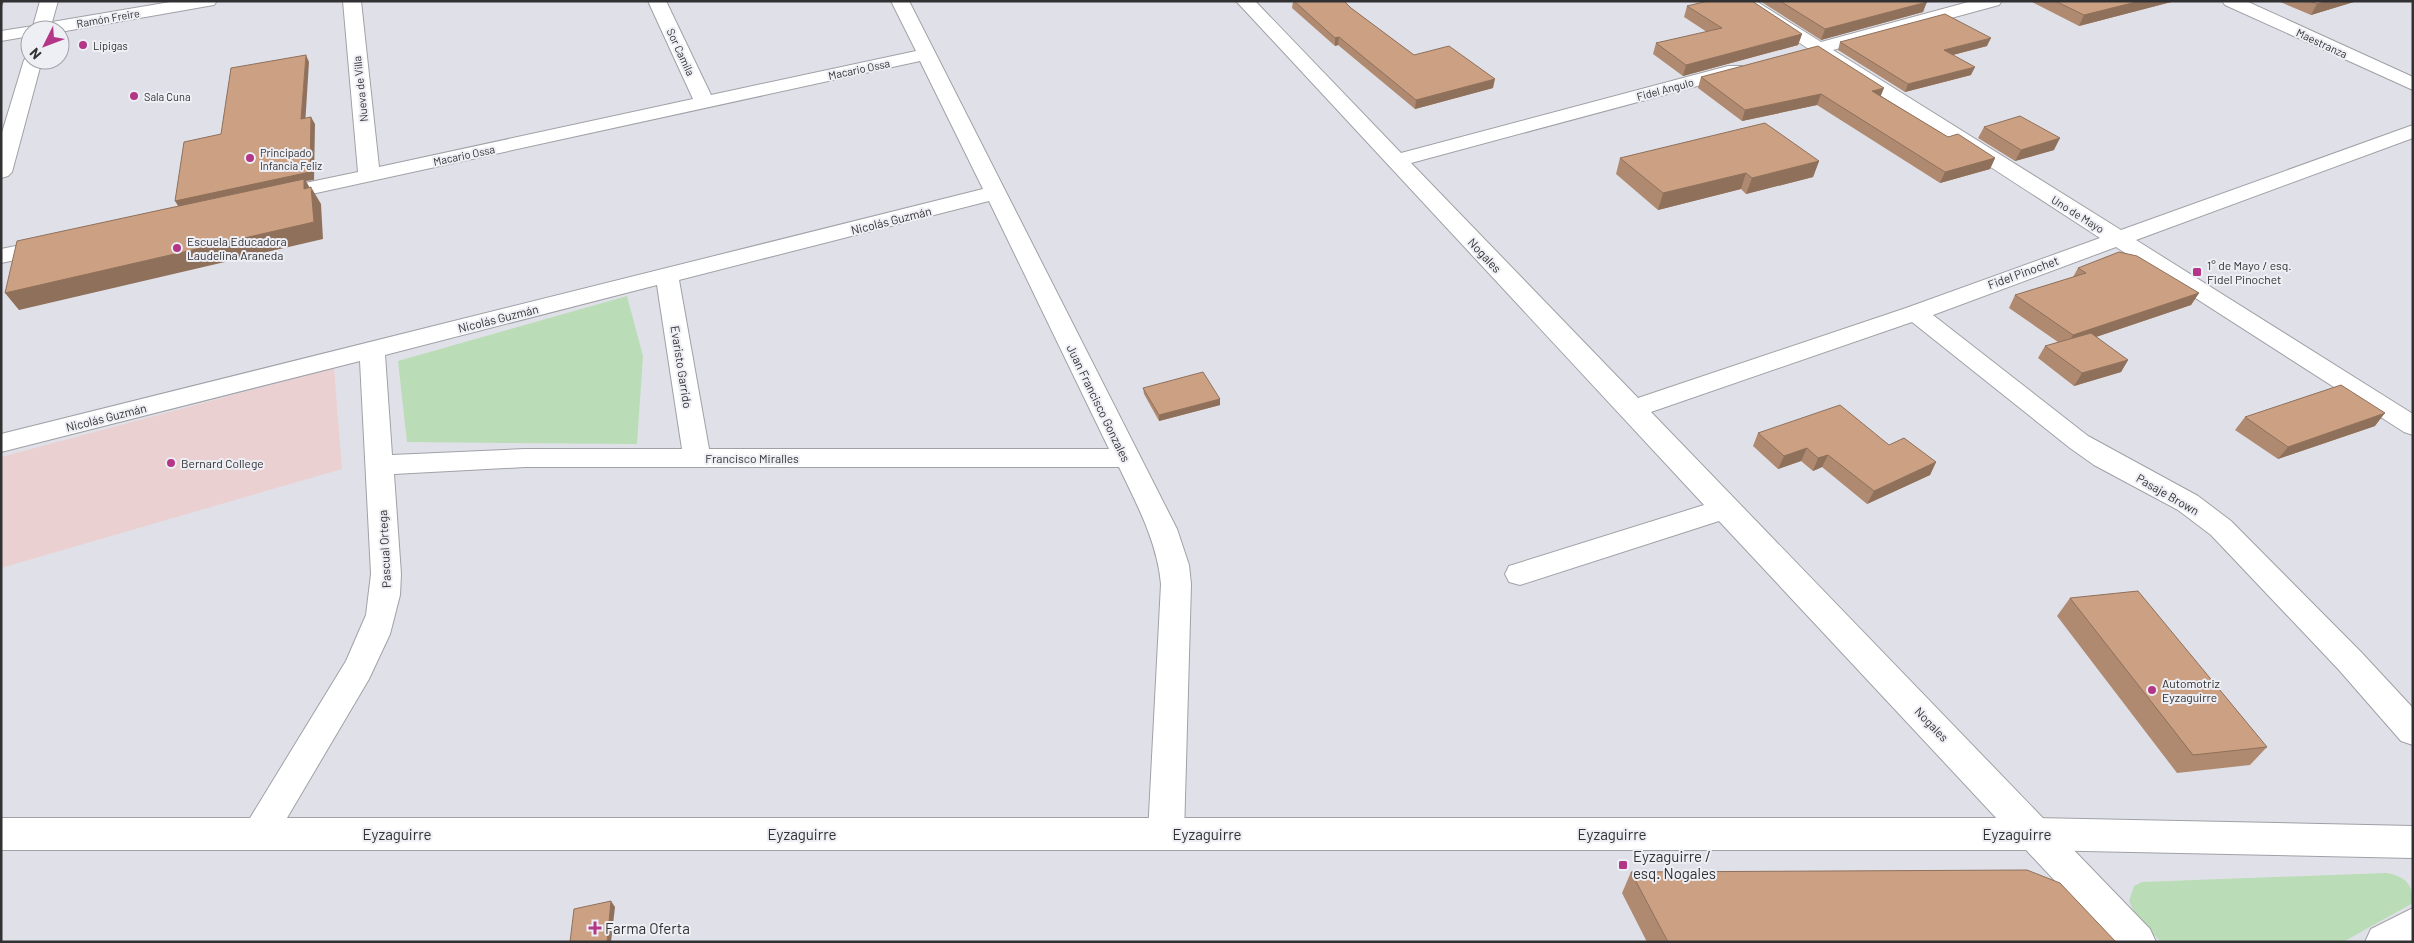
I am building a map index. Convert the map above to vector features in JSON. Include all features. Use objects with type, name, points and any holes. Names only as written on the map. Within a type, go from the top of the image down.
[{"type":"street","points":[[43,20],[49,1]]},
{"type":"street","name":"Ramón Freire","points":[[70,25],[208,1]]},
{"type":"street","name":"Nueva de Villa","points":[[352,1],[369,176]]},
{"type":"street","name":"Sor Camila","points":[[657,1],[705,103]]},
{"type":"street","name":"Juan Francisco Gonzales","points":[[900,1],[1163,530],[1174,565],[1176,584],[1166,834]]},
{"type":"street","name":"Nogales","points":[[1245,1],[2137,942]]},
{"type":"street","name":"Uno de Mayo","points":[[1744,1],[2413,426]]},
{"type":"street","points":[[1792,55],[1992,1]]},
{"type":"street","name":"Maestranza","points":[[2231,1],[2413,84]]},
{"type":"street","points":[[1,36],[20,33]]},
{"type":"street","name":"Macario Ossa","points":[[253,201],[926,54]]},
{"type":"street","name":"Fidel Angulo","points":[[1396,161],[1755,65]]},
{"type":"street","points":[[1,172],[30,70]]},
{"type":"street","name":"Fidel Pinochet","points":[[1632,410],[1915,313],[2413,131]]},
{"type":"street","name":"Nicolás Guzmán","points":[[1,443],[995,194]]},
{"type":"street","points":[[1,256],[69,241]]},
{"type":"street","name":"Evaristo Garrido","points":[[667,276],[697,458]]},
{"type":"street","name":"Pasaje Brown","points":[[1915,313],[2078,442],[2188,503],[2221,528],[2350,661],[2413,732]]},
{"type":"street","name":"Pascual Ortega","points":[[259,834],[368,651],[382,618],[386,595],[386,574],[372,350]]},
{"type":"street","name":"Francisco Miralles","points":[[379,465],[480,458],[1126,458]]},
{"type":"street","points":[[1520,574],[1726,508]]},
{"type":"street","name":"Eyzaguirre","points":[[1,834],[2036,834],[2413,842]]},
{"type":"street","points":[[2384,942],[2413,925]]},
{"type":"shaded area","name":"Bernard College","points":[[334,368],[342,469],[1,568],[1,457]]},
{"type":"green space","points":[[627,296],[643,356],[637,444],[407,442],[398,361]]},
{"type":"green space","points":[[2386,873],[2398,876],[2407,882],[2413,896],[2413,903],[2343,942],[2161,942],[2137,918],[2129,901],[2134,886],[2142,882]]},
{"type":"building","points":[[1294,1],[1344,1],[1414,55],[1449,46],[1495,79],[1416,100],[1339,37],[1335,38]]},
{"type":"building","points":[[1708,1],[1752,1],[1802,34],[1686,65],[1656,43],[1722,28],[1687,6]]},
{"type":"building","points":[[1780,1],[1926,1],[1927,2],[1825,29]]},
{"type":"building","points":[[2055,1],[2140,1],[2084,15]]},
{"type":"building","points":[[2309,1],[2328,1],[2317,4]]},
{"type":"building","points":[[1945,14],[1991,38],[1944,50],[1975,67],[1908,84],[1840,42]]},
{"type":"building","points":[[1818,46],[1884,88],[1872,91],[1948,137],[1958,134],[1995,158],[1945,172],[1821,94],[1745,110],[1701,77]]},
{"type":"building","points":[[306,55],[301,119],[311,117],[310,172],[175,201],[184,142],[221,134],[231,68]]},
{"type":"building","points":[[2020,116],[2060,138],[2021,150],[1984,127]]},
{"type":"building","points":[[1765,123],[1819,161],[1752,178],[1746,173],[1663,193],[1620,158]]},
{"type":"building","points":[[304,179],[304,189],[311,187],[314,222],[5,293],[17,241]]},
{"type":"building","points":[[2119,252],[2137,256],[2199,293],[2073,335],[2015,295],[2086,273],[2078,268]]},
{"type":"building","points":[[2091,333],[2128,360],[2082,373],[2045,346]]},
{"type":"building","points":[[1203,372],[1220,399],[1159,415],[1143,388]]},
{"type":"building","points":[[2341,385],[2385,413],[2288,447],[2245,417]]},
{"type":"building","points":[[1840,405],[1889,445],[1904,438],[1936,462],[1874,491],[1828,455],[1818,458],[1807,448],[1784,456],[1758,433]]},
{"type":"building","points":[[2138,591],[2267,747],[2193,755],[2070,598]]},
{"type":"building","points":[[2027,870],[2060,883],[2116,942],[1668,942],[1631,872]]},
{"type":"building","name":"Farma Oferta","points":[[611,901],[607,942],[570,942],[574,909]]},
{"type":"place","name":"Lipigas","points":[[83,45]]},
{"type":"place","name":"Sala Cuna","points":[[134,96]]},
{"type":"place","name":"Principado Infancia Feliz","points":[[250,158]]},
{"type":"place","name":"Escuela Educadora Laudelina Araneda","points":[[177,248]]},
{"type":"place","name":"1° de Mayo / esq. Fidel Pinochet","points":[[2197,272]]},
{"type":"place","name":"Bernard College","points":[[171,463]]},
{"type":"place","name":"Automotriz Eyzaguirre","points":[[2152,690]]},
{"type":"place","name":"Eyzaguirre / esq. Nogales","points":[[1623,865]]},
{"type":"place","name":"Farma Oferta","points":[[595,928]]}]
